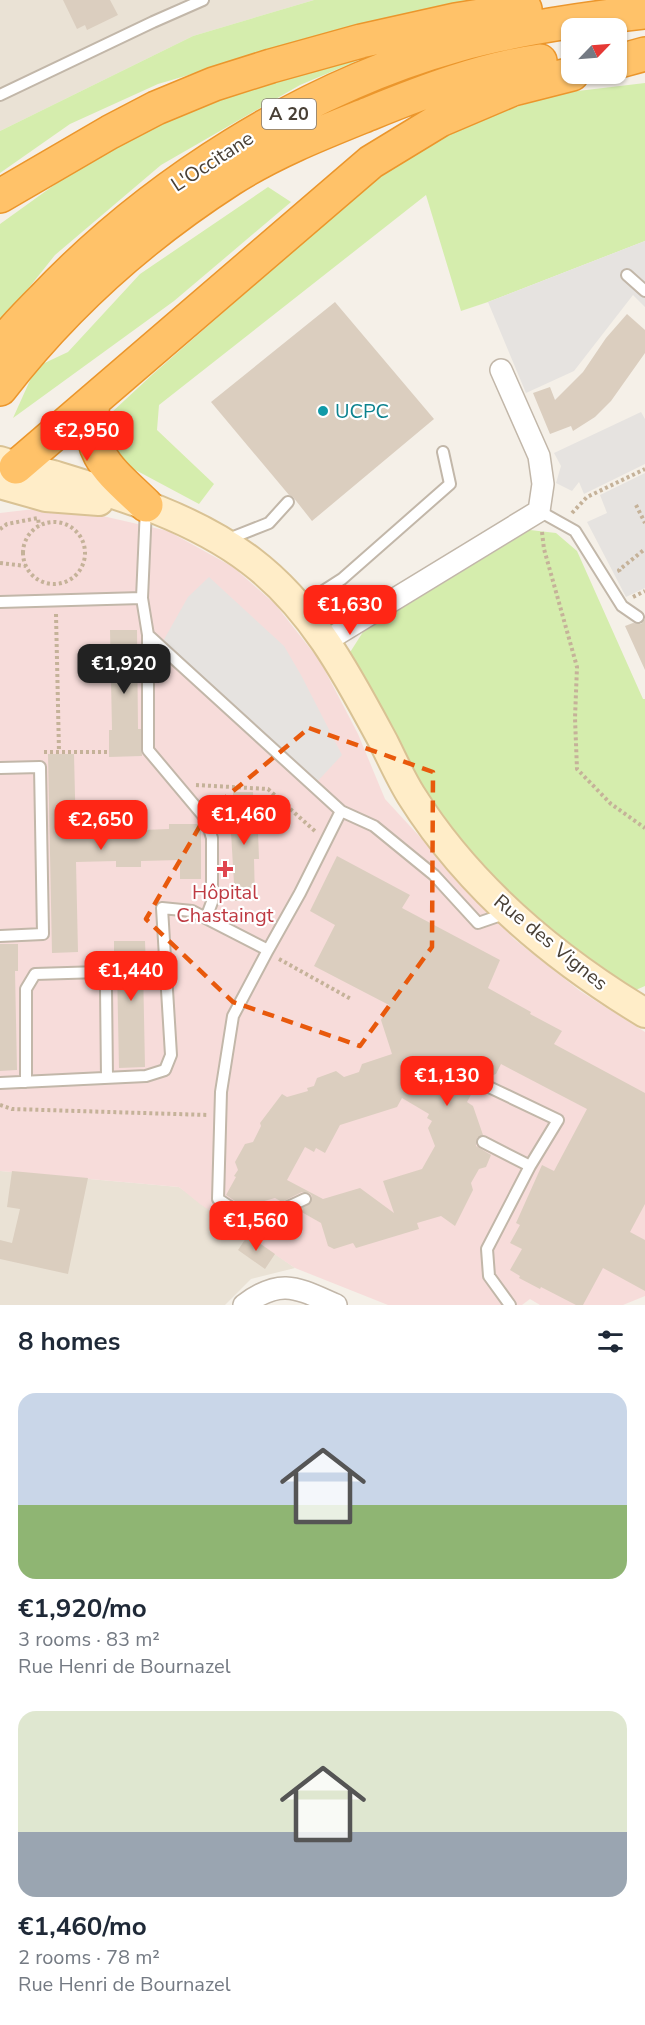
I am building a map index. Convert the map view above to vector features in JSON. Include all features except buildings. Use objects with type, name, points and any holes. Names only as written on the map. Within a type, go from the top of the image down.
[{"type":"highway","points":[[0,196],[110,132],[156,108],[214,84],[361,41],[455,20],[574,0]]},
{"type":"highway","name":"L'Occitane","points":[[0,346],[62,279],[111,233],[158,196],[244,139],[311,102],[383,71],[457,45],[572,20],[645,12]]},
{"type":"highway","points":[[627,49],[645,48]]},
{"type":"highway","points":[[627,59],[645,54]]},
{"type":"highway","name":"L'Occitane","points":[[0,389],[62,316],[112,268],[170,222],[233,178],[302,141],[408,98],[509,67],[561,58]]},
{"type":"highway","points":[[4,473],[93,402],[371,162],[440,120],[513,89],[561,77]]},
{"type":"highway","points":[[0,208],[66,159]]},
{"type":"highway","points":[[93,402],[91,418],[94,445],[104,463],[146,505]]},
{"type":"street","points":[[326,641],[539,511],[543,484],[539,456],[501,370]]},
{"type":"street","name":"Rue des Vignes","points":[[4,473],[52,475],[146,505],[195,527],[251,561],[300,606],[326,641],[411,795],[462,864],[510,913],[538,937],[613,994],[645,1013]]},
{"type":"street","points":[[244,1305],[261,1292],[281,1287],[300,1289],[336,1305]]},
{"type":"lane","points":[[0,95],[203,0]]},
{"type":"lane","points":[[627,275],[645,291]]},
{"type":"lane","points":[[300,606],[342,579],[450,484],[443,452]]},
{"type":"lane","points":[[220,542],[269,523],[288,502]]},
{"type":"lane","points":[[146,505],[142,598],[148,635],[148,750],[206,819],[212,838],[212,902],[206,918]]},
{"type":"lane","points":[[539,511],[575,531],[622,606],[638,617]]},
{"type":"lane","points":[[0,602],[142,598]]},
{"type":"lane","points":[[148,635],[341,812],[374,826],[434,875],[478,923],[510,913]]},
{"type":"lane","points":[[0,768],[40,767],[43,934],[0,936]]},
{"type":"lane","points":[[305,1199],[273,1214],[250,1220],[218,1199],[221,1092],[233,1016],[272,953],[341,812]]},
{"type":"lane","points":[[0,1083],[147,1076],[165,1070],[171,1055],[162,908],[192,911],[272,953]]},
{"type":"lane","points":[[26,1082],[26,989],[35,974],[100,972],[106,988],[107,1078]]},
{"type":"lane","points":[[491,1088],[558,1120],[530,1166],[487,1249],[489,1276],[510,1305]]},
{"type":"lane","points":[[483,1142],[530,1166]]},
{"type":"path","points":[[563,524],[587,497],[645,469]]},
{"type":"path","points":[[636,505],[645,523]]},
{"type":"path","points":[[539,511],[544,549],[577,667],[574,718],[577,769],[610,804],[645,828]]},
{"type":"path","points":[[0,529],[7,524],[38,518],[39,526]]},
{"type":"path","points":[[49,522],[59,523],[69,526],[76,532],[84,550],[84,560],[80,570],[64,582],[54,584],[37,579],[26,566],[23,547],[26,539],[39,526],[49,522]]},
{"type":"path","points":[[624,579],[619,570],[645,549]]},
{"type":"path","points":[[0,563],[26,566]]},
{"type":"path","points":[[54,584],[59,752]]},
{"type":"path","points":[[629,588],[633,597],[645,591]]},
{"type":"path","points":[[36,753],[108,752]]},
{"type":"path","points":[[177,784],[268,789],[326,842]]},
{"type":"path","points":[[272,953],[351,999]]},
{"type":"path","points":[[0,1105],[12,1108],[220,1115]]},
{"type":"highlighted area","points":[[309,728],[433,772],[432,947],[360,1046],[233,1002],[146,919],[208,812]]},
{"type":"shaded area","points":[[0,0],[314,0],[193,36],[0,131]]},
{"type":"shaded area","points":[[645,241],[645,307],[633,295],[574,371],[526,393],[488,302]]},
{"type":"shaded area","points":[[641,412],[645,419],[645,464],[584,494],[579,482],[572,491],[556,483],[561,466],[554,453]]},
{"type":"shaded area","points":[[645,473],[645,588],[626,597],[587,522],[607,513],[600,495]]},
{"type":"shaded area","name":"Hôpital Chastaingt","points":[[43,508],[94,514],[168,531],[233,567],[275,604],[320,661],[358,734],[385,799],[514,939],[580,991],[645,1032],[645,1296],[623,1305],[540,1305],[530,1299],[522,1305],[388,1305],[295,1268],[200,1204],[179,1187],[0,1171],[0,513]]},
{"type":"shaded area","points":[[209,577],[284,646],[342,755],[314,785],[162,643],[188,597]]},
{"type":"shaded area","points":[[0,1171],[179,1187],[295,1268],[251,1279],[225,1305],[0,1305]]},
{"type":"green space","points":[[314,0],[487,0],[267,52],[158,84],[70,124],[0,173],[0,131],[193,36]]},
{"type":"green space","points":[[363,51],[364,58],[300,85],[161,165],[55,255],[0,324],[0,224],[71,173],[173,116],[262,82]]},
{"type":"green space","points":[[645,83],[645,241],[461,311],[426,195],[159,405],[157,430],[214,484],[199,504],[113,458],[104,430],[111,413],[379,176],[458,125],[561,93]]},
{"type":"green space","points":[[268,187],[291,202],[174,301],[13,418],[36,367],[68,352],[140,274]]},
{"type":"green space","points":[[530,530],[556,533],[577,551],[643,699],[645,699],[645,986],[631,992],[590,966],[475,864],[445,827],[347,657],[363,632]]},
{"type":"place","name":"UCPC","points":[[323,411]]},
{"type":"place","name":"Hôpital Chastaingt","points":[[225,869]]}]
